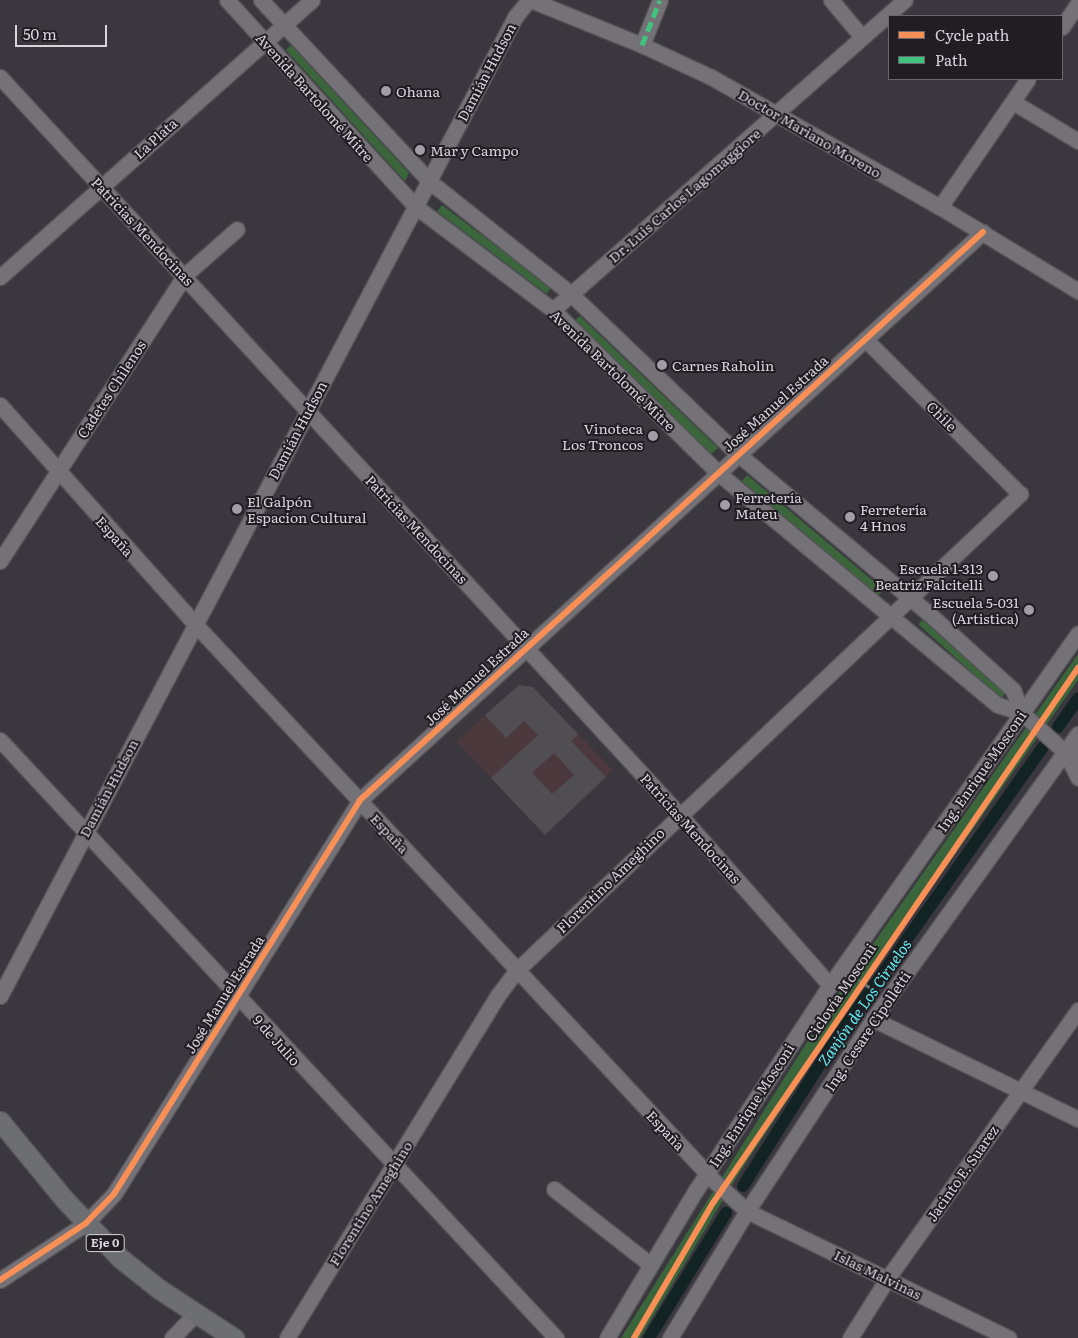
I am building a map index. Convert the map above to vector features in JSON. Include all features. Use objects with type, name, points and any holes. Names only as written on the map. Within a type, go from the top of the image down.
[{"type":"main road","name":"Eje 0","points":[[0,1121],[86,1222],[133,1270],[195,1314],[234,1338]]},
{"type":"street","name":"Avenida Bartolomé Mitre","points":[[227,0],[415,206],[553,310],[717,472],[998,705],[1022,713],[1072,754],[1078,778]]},
{"type":"street","name":"Avenida Bartolomé Mitre","points":[[261,0],[429,181],[571,294],[738,454],[910,598],[1013,690],[1022,713]]},
{"type":"street","name":"La Plata","points":[[0,277],[312,0]]},
{"type":"street","name":"Doctor Mariano Moreno","points":[[530,0],[642,45],[777,114],[983,232],[1078,291]]},
{"type":"street","name":"Damián Hudson","points":[[0,996],[194,623],[308,411],[515,17],[530,0]]},
{"type":"street","points":[[642,45],[660,0]]},
{"type":"street","points":[[831,0],[862,37]]},
{"type":"street","name":"Dr. Luis Carlos Lagomaggiore","points":[[553,310],[905,0]]},
{"type":"street","points":[[1063,26],[1078,3]]},
{"type":"street","name":"Patricias Mendocinas","points":[[0,77],[185,275],[679,814],[830,986]]},
{"type":"street","points":[[940,207],[1027,80]]},
{"type":"street","points":[[1013,102],[1078,141]]},
{"type":"street","name":"Cadetes Chilenos","points":[[0,561],[185,275],[237,229]]},
{"type":"street","name":"José Manuel Estrada","points":[[0,1280],[86,1222],[114,1194],[360,800],[717,472],[983,232]]},
{"type":"street","name":"Chile","points":[[865,339],[1020,494]]},
{"type":"street","name":"España","points":[[0,405],[194,623],[707,1174],[747,1210]]},
{"type":"street","name":"Florentino Ameghino","points":[[287,1338],[498,995],[517,970],[679,814],[1020,494]]},
{"type":"street","name":"Ing. Enrique Mosconi","points":[[607,1338],[707,1174],[842,968],[1078,634]]},
{"type":"street","name":"Ing. Cesare Cipolletti","points":[[670,1338],[747,1210],[873,1019],[1072,754],[1078,734]]},
{"type":"street","name":"9 de Julio","points":[[0,740],[393,1166],[556,1338]]},
{"type":"street","name":"Jacinto E. Suarez","points":[[850,1338],[887,1279],[1078,1010]]},
{"type":"street","points":[[873,1019],[1078,1119]]},
{"type":"street","points":[[554,1189],[651,1265]]},
{"type":"street","name":"Islas Malvinas","points":[[747,1210],[1009,1338]]},
{"type":"street","points":[[172,1338],[195,1314]]},
{"type":"path","points":[[842,968],[872,988]]},
{"type":"shaded area","points":[[519,685],[533,687],[613,770],[545,835],[456,741]]},
{"type":"green space","points":[[291,45],[409,173],[405,181],[286,50]]},
{"type":"green space","points":[[442,205],[551,287],[547,294],[437,211]]},
{"type":"green space","points":[[580,316],[718,448],[711,454],[574,321]]},
{"type":"green space","points":[[747,475],[883,589],[878,596],[742,481]]},
{"type":"green space","points":[[923,619],[1005,693],[1001,698],[918,624]]},
{"type":"green space","points":[[1078,654],[1078,680],[870,975],[738,1175],[640,1338],[621,1338],[834,999]]},
{"type":"building","points":[[519,685],[533,687],[578,734],[571,741],[606,777],[545,835],[491,778],[538,735],[524,721],[506,738],[485,715]],"holes":[[[554,753],[574,775],[552,794],[532,773]]]},
{"type":"waterway","name":"Zanjón de Los Ciruelos","points":[[1058,727],[1078,698]]},
{"type":"waterway","name":"Zanjón de Los Ciruelos","points":[[743,1186],[832,1045],[1043,747]]},
{"type":"waterway","name":"Zanjón de Los Ciruelos","points":[[649,1338],[726,1213]]},
{"type":"marked path","points":[[642,45],[660,0]]},
{"type":"cycle path","points":[[0,1280],[86,1223],[114,1194],[360,800],[983,232]]},
{"type":"cycle path","name":"Ciclovía Mosconi","points":[[634,1338],[713,1203],[1078,668]]},
{"type":"place","name":"Ohana","points":[[386,91]]},
{"type":"place","name":"Mar y Campo","points":[[420,150]]},
{"type":"place","name":"Carnes Raholin","points":[[662,365]]},
{"type":"place","name":"Vinoteca Los Troncos","points":[[653,436]]},
{"type":"place","name":"Ferretería Mateu","points":[[725,505]]},
{"type":"place","name":"El Galpón Espacion Cultural","points":[[237,509]]},
{"type":"place","name":"Ferretería 4 Hnos","points":[[850,517]]},
{"type":"place","name":"Escuela 1-313 Beatriz Falcitelli","points":[[993,576]]},
{"type":"place","name":"Escuela 5-031 (Artistica)","points":[[1029,610]]}]
